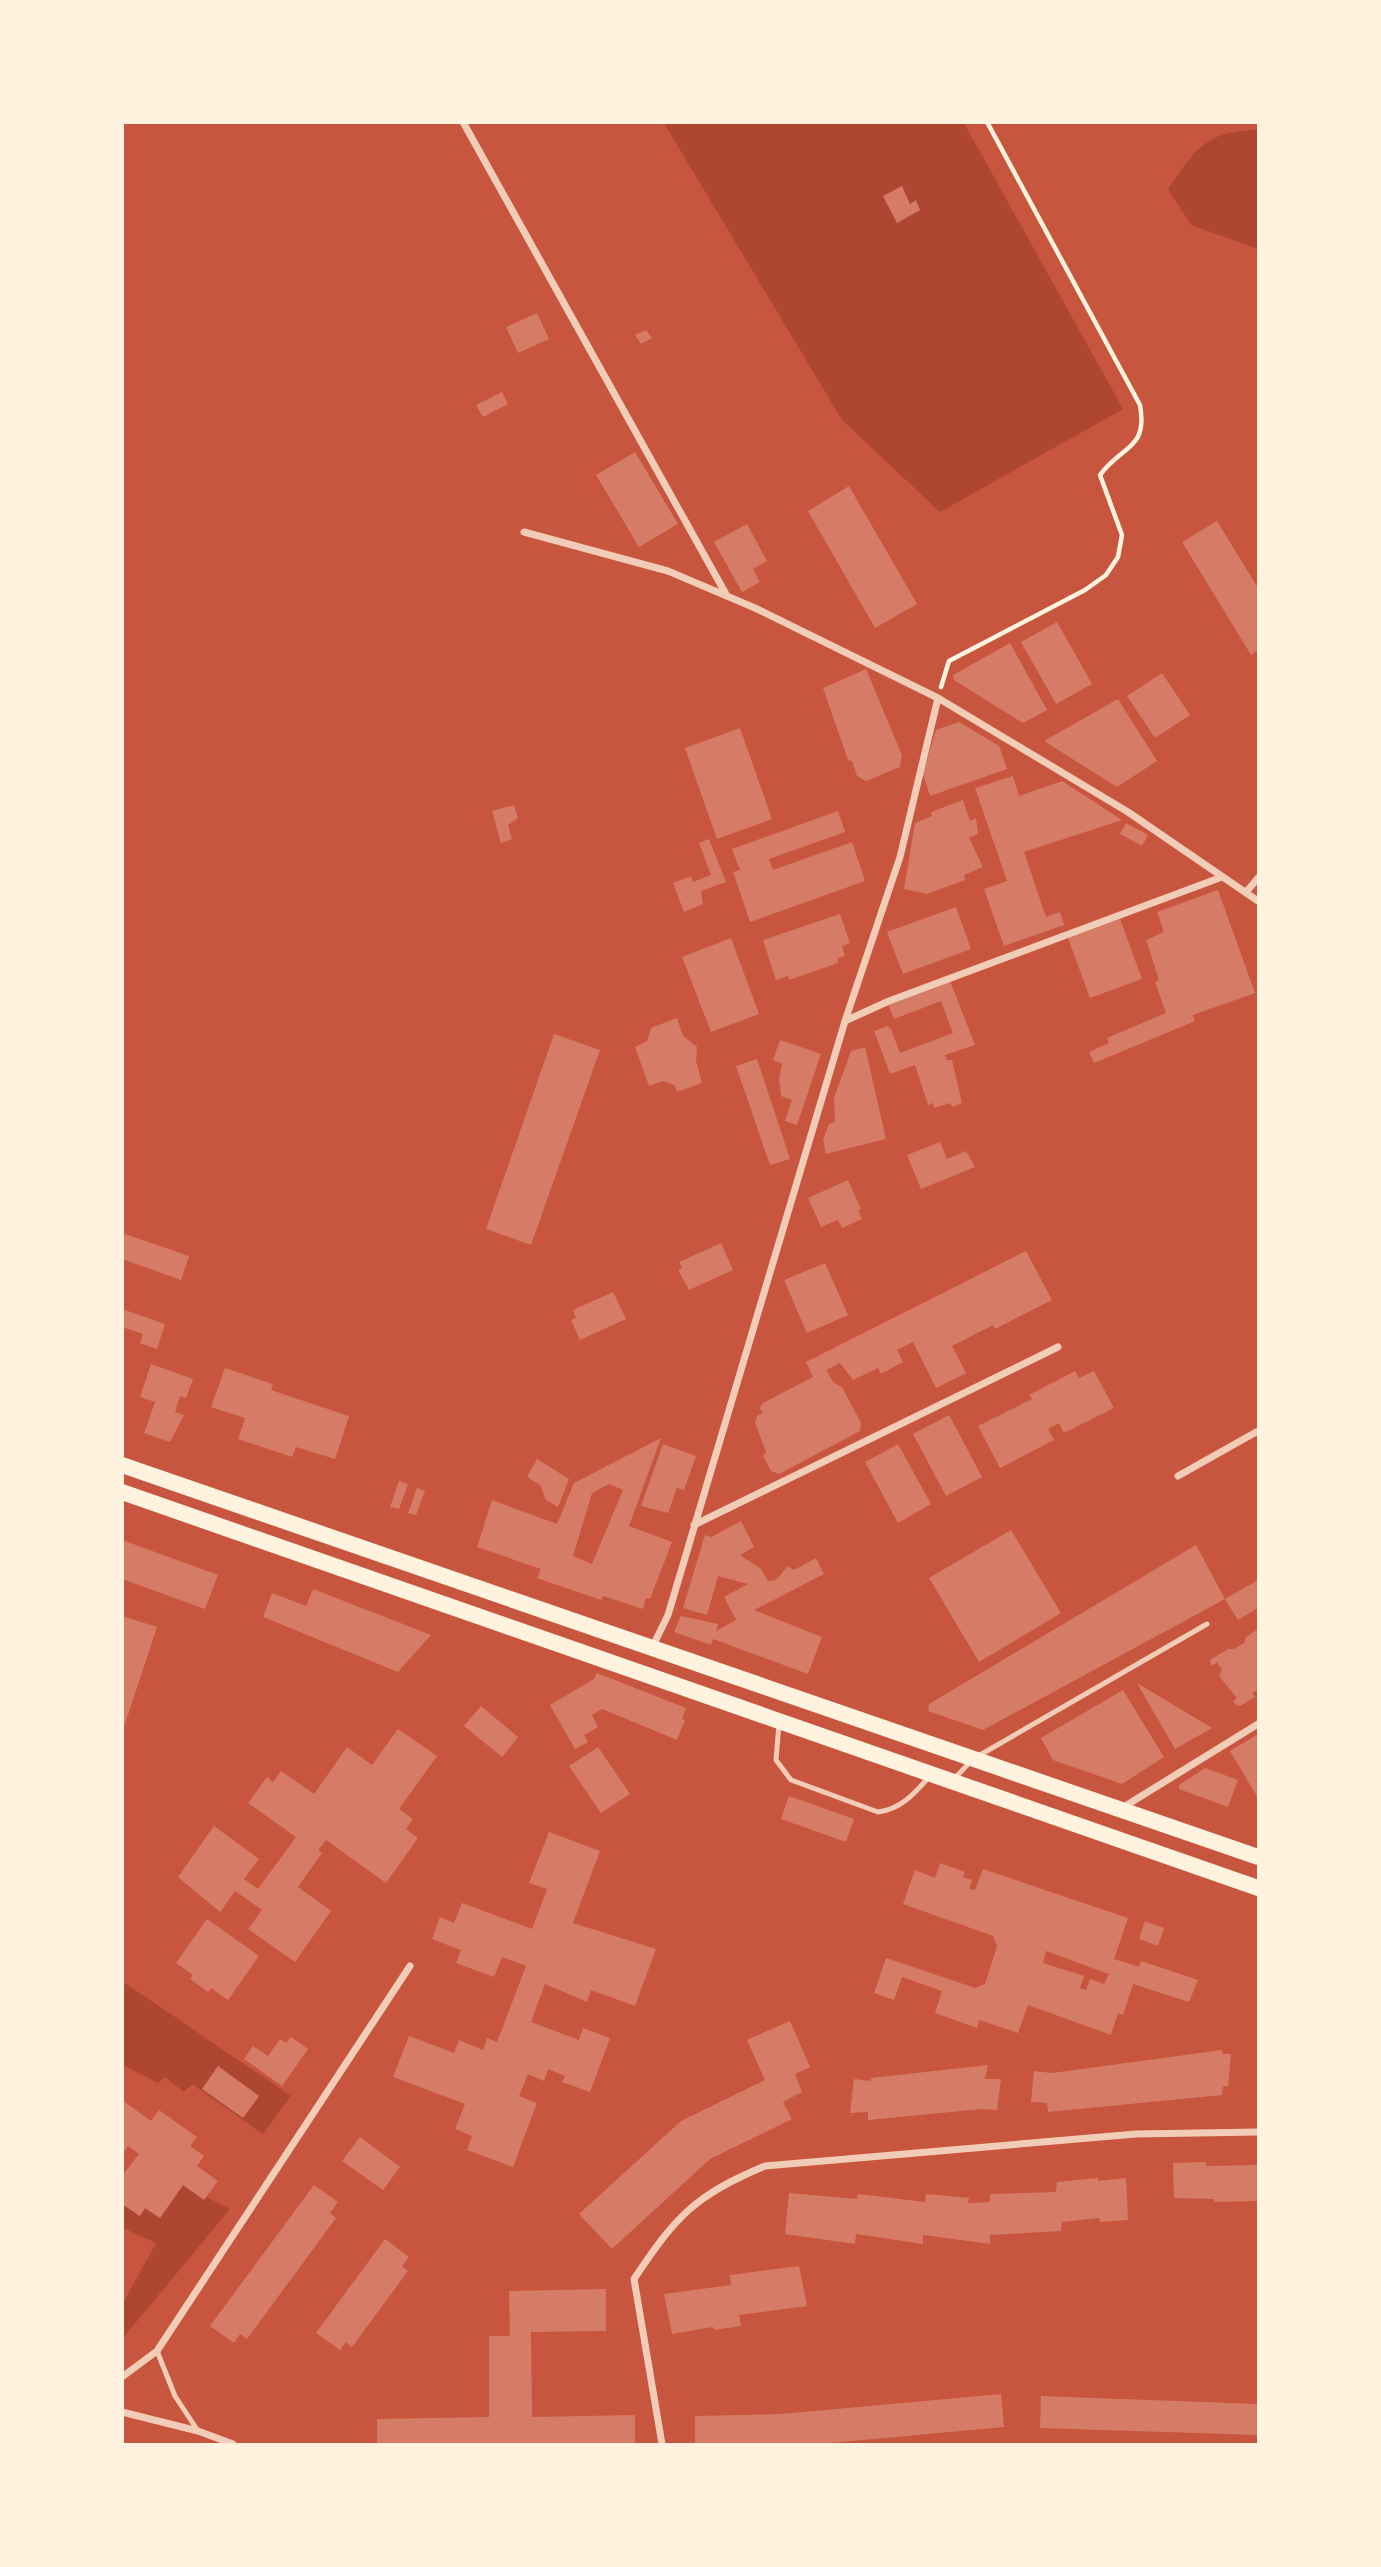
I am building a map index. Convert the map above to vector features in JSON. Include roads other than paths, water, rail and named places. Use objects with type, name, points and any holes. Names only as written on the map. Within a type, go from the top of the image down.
[{"type":"main road","points":[[122,1465],[1258,1857]]},
{"type":"main road","points":[[122,1492],[1258,1888]]},
{"type":"street","points":[[463,122],[727,596]]},
{"type":"street","points":[[524,531],[668,572],[727,596],[938,698],[1128,812],[1258,901]]},
{"type":"street","points":[[652,1648],[668,1615],[845,1021],[900,857],[938,698]]},
{"type":"street","points":[[845,1021],[889,1001],[1222,877]]},
{"type":"street","points":[[1247,891],[1258,878]]},
{"type":"street","points":[[694,1525],[1058,1347]]},
{"type":"street","points":[[1178,1476],[1258,1431]]},
{"type":"street","points":[[1119,1810],[1258,1724]]},
{"type":"street","points":[[122,2376],[157,2351],[410,1966]]},
{"type":"street","points":[[662,2445],[634,2279],[657,2244],[689,2207],[723,2183],[765,2166],[1136,2134],[1258,2132]]},
{"type":"street","points":[[122,2412],[198,2431],[233,2445]]},
{"type":"lane","points":[[952,1781],[973,1759],[1207,1623]]},
{"type":"lane","points":[[780,1721],[776,1760],[790,1780],[878,1812],[892,1810],[908,1800],[932,1774]]},
{"type":"lane","points":[[157,2351],[175,2396],[198,2431]]}]
